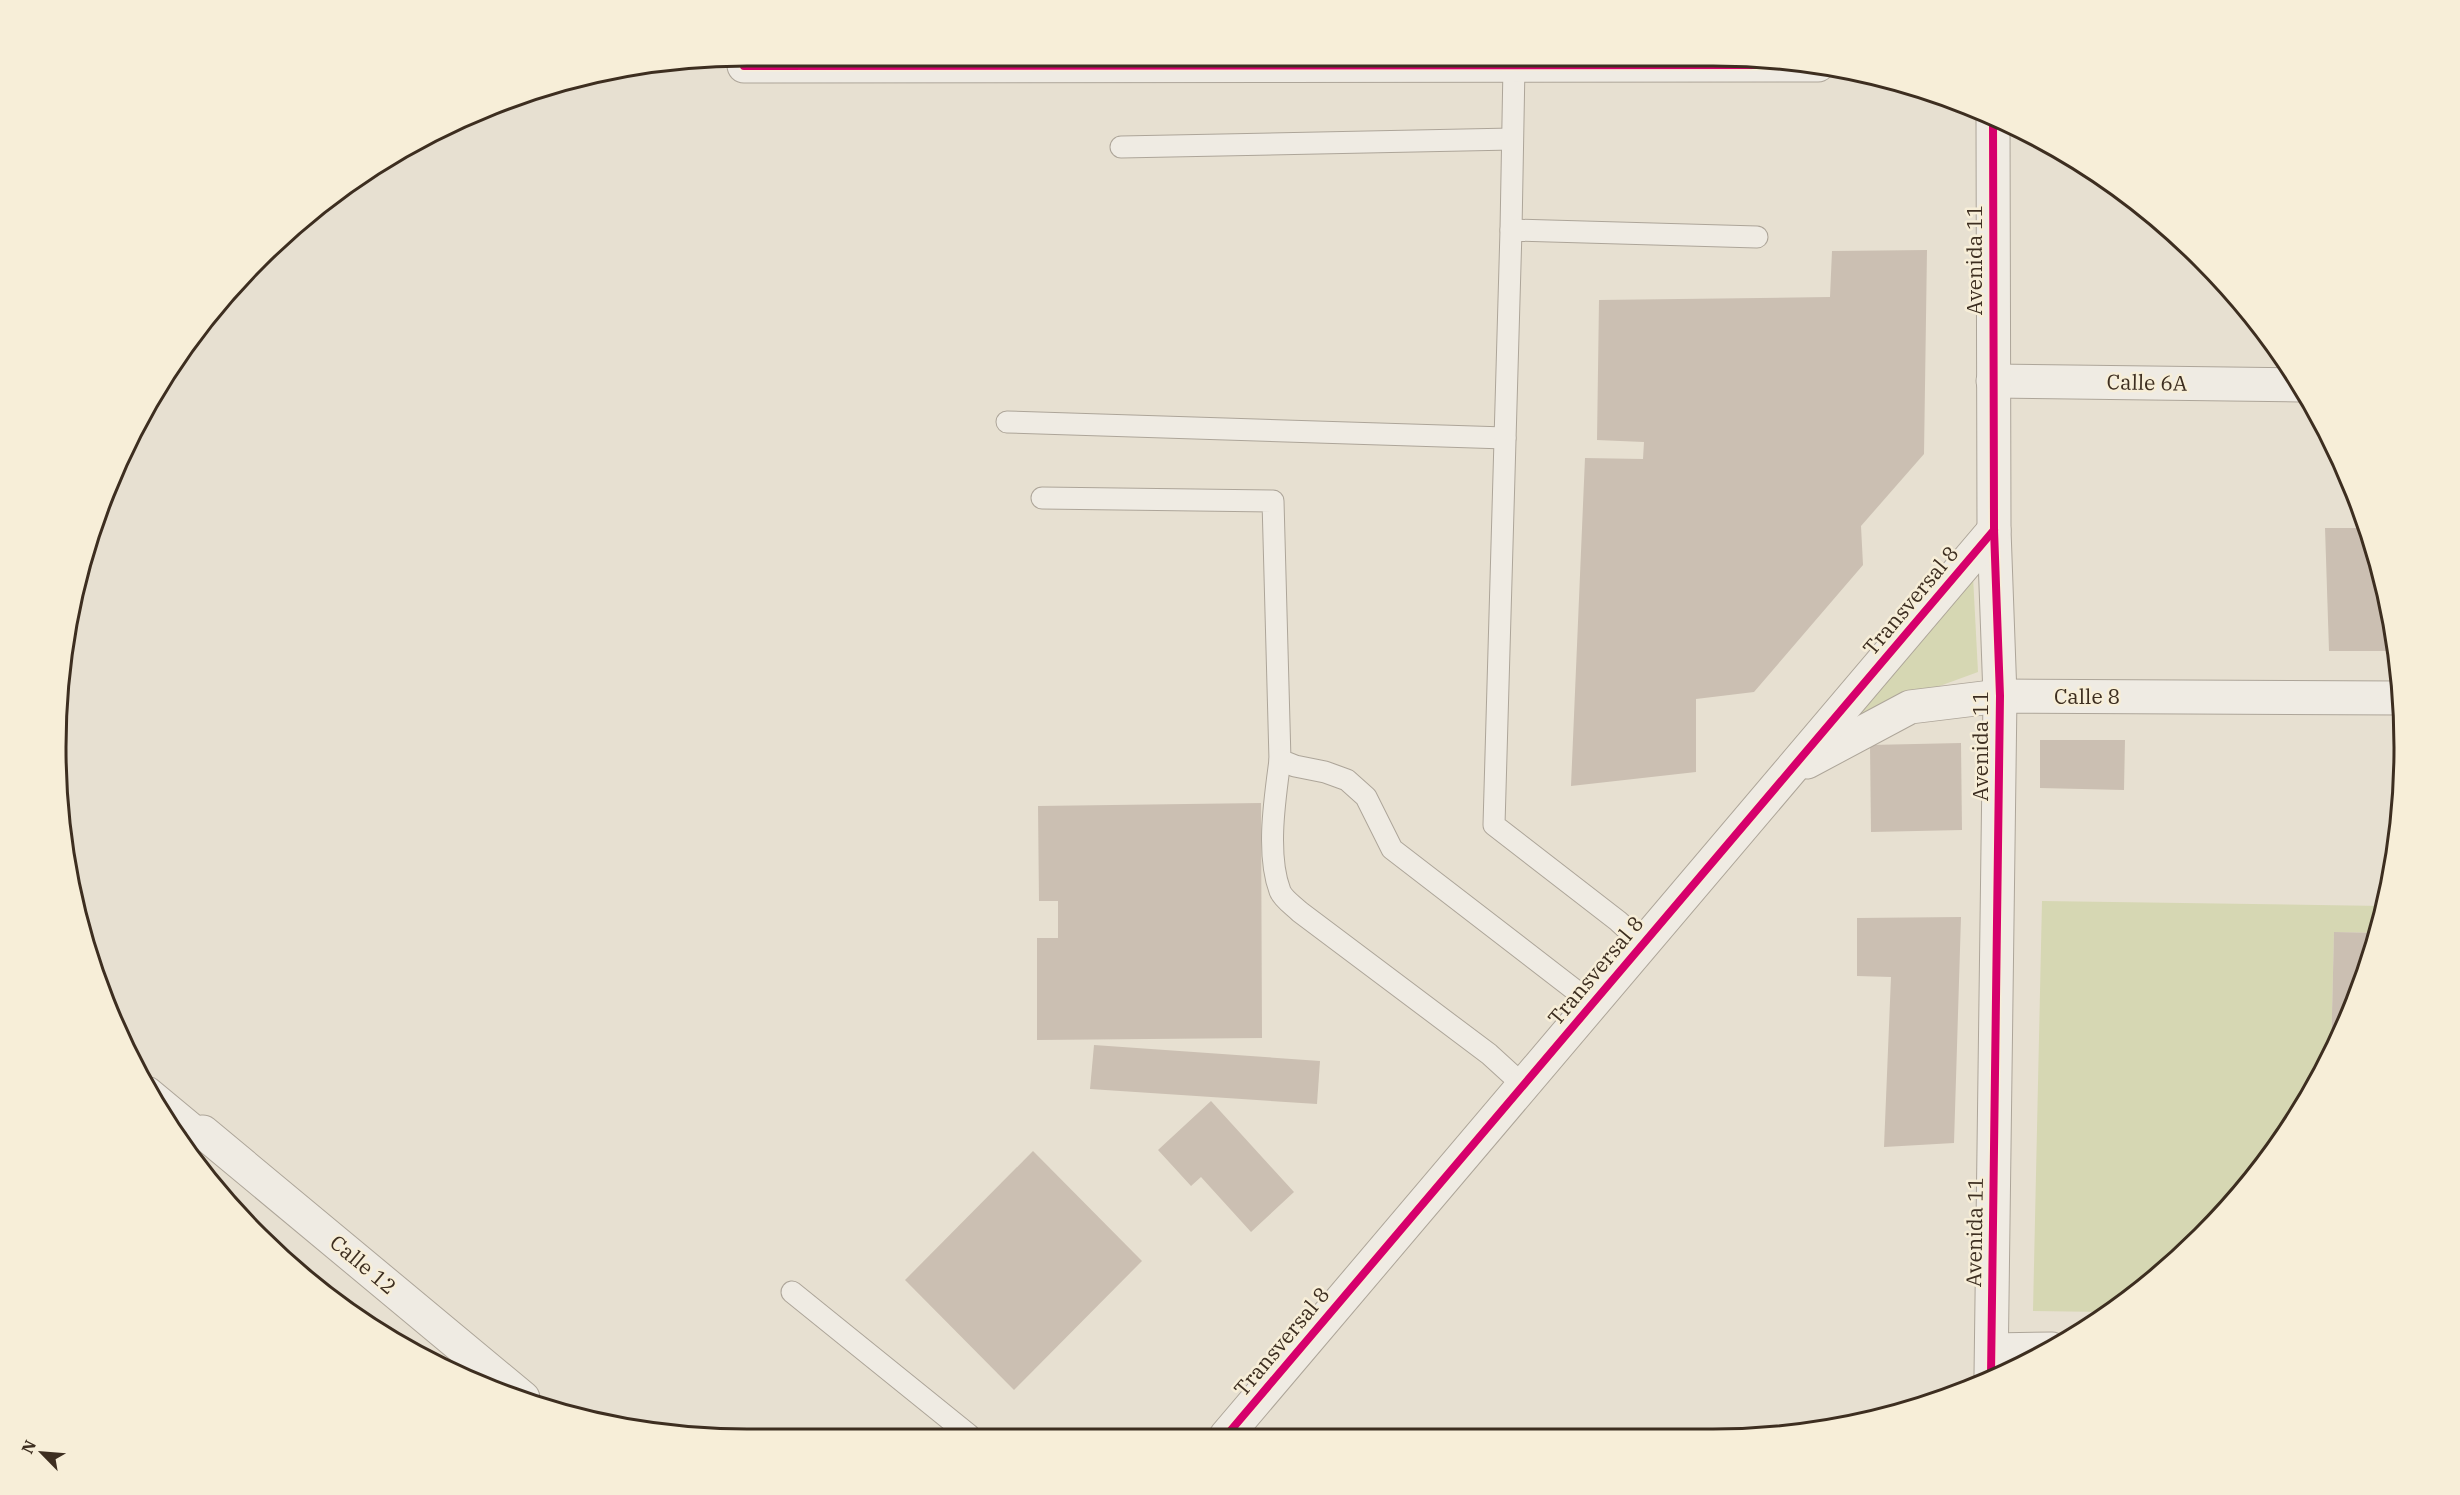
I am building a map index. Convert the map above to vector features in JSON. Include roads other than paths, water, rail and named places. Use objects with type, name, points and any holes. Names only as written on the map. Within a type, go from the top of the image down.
[{"type":"street","points":[[748,66],[1514,66]]},
{"type":"street","name":"Avenida 11","points":[[1992,1362],[2000,696],[1994,530],[1993,127]]},
{"type":"street","name":"Calle 6A","points":[[1994,381],[2289,385]]},
{"type":"street","name":"Transversal 8","points":[[1232,1429],[1994,530]]},
{"type":"street","name":"Calle 8","points":[[1791,770],[1910,706],[2000,696],[2392,698]]},
{"type":"street","name":"Calle 12","points":[[195,1141],[505,1384]]},
{"type":"street","points":[[1992,1362],[2018,1357]]},
{"type":"lane","points":[[1514,66],[1494,825],[1618,921],[1643,944]]},
{"type":"lane","points":[[1121,147],[1512,139]]},
{"type":"lane","points":[[1510,230],[1757,237]]},
{"type":"lane","points":[[1007,422],[1504,438]]},
{"type":"lane","points":[[1042,498],[1273,501],[1280,760],[1274,813],[1275,869],[1281,893],[1300,912],[1489,1054],[1523,1085]]},
{"type":"lane","points":[[1280,760],[1347,780],[1366,797],[1392,849],[1593,1004]]},
{"type":"lane","points":[[177,1120],[195,1141]]},
{"type":"lane","points":[[792,1292],[962,1429]]}]
